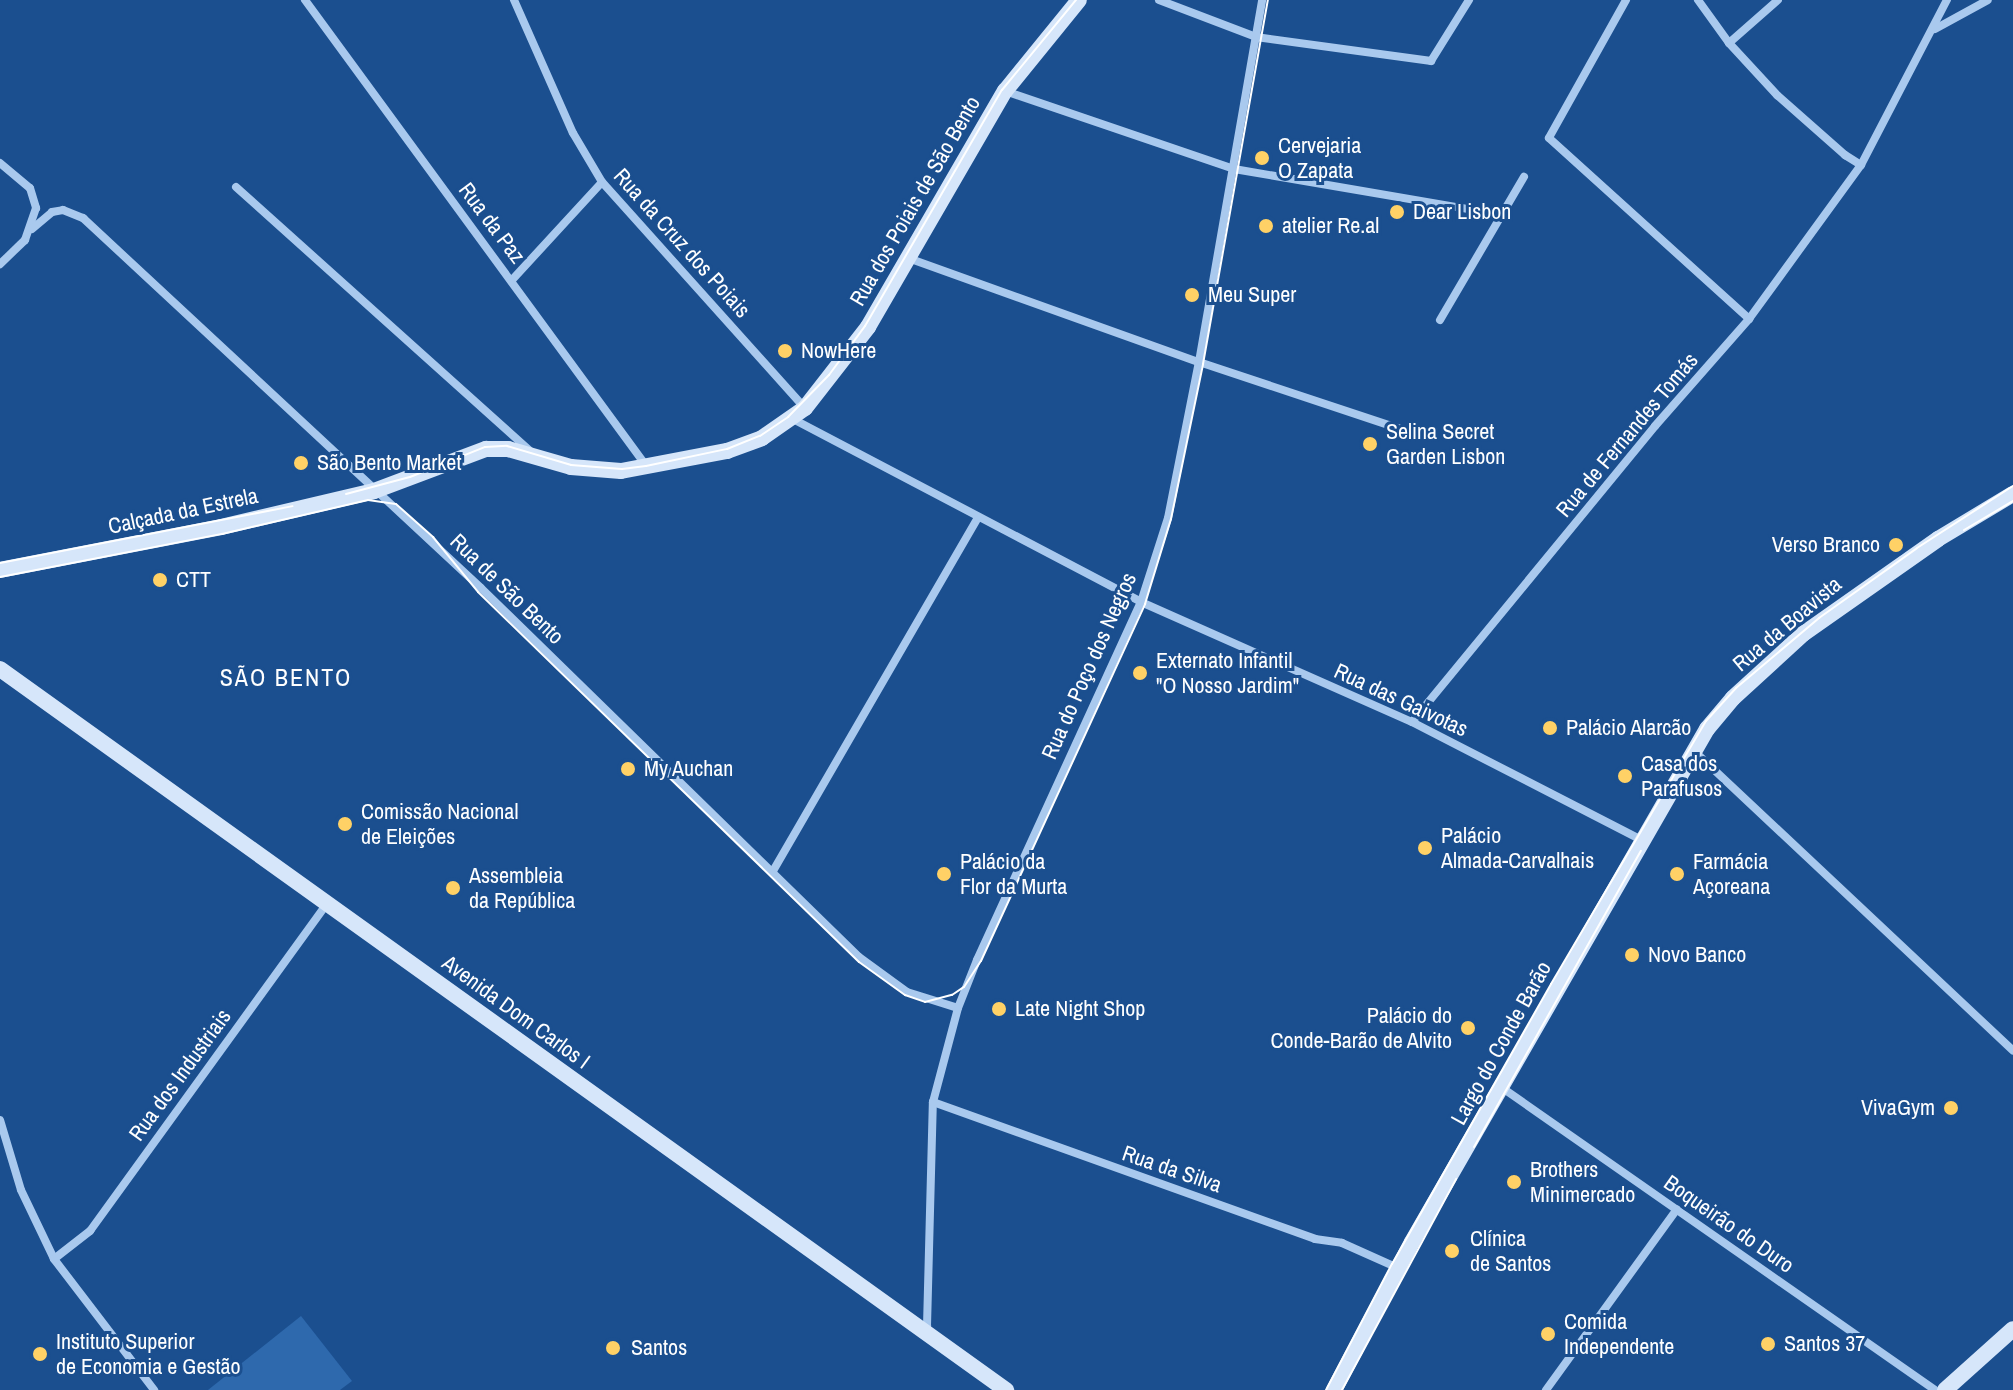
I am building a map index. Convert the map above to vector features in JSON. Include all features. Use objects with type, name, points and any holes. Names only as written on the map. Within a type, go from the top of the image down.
[{"type":"street","points":[[307,3],[319,0]]},
{"type":"street","name":"Rua da Cruz dos Poiais","points":[[514,0],[573,133],[602,182],[798,413],[977,519]]},
{"type":"street","name":"Rua dos Poiais de São Bento","points":[[374,491],[486,449],[508,449],[571,467],[621,471],[648,469],[727,451],[762,438],[798,413],[868,327],[1005,91],[1079,0]]},
{"type":"street","points":[[1159,0],[1256,37],[1431,61],[1469,0]]},
{"type":"street","name":"Rua do Poço dos Negros","points":[[923,1331],[927,1326],[933,1102],[958,1008],[994,917],[1141,602],[1168,518],[1199,362],[1262,0]]},
{"type":"street","points":[[1626,0],[1549,138],[1749,319]]},
{"type":"street","points":[[1698,0],[1729,43],[1777,95],[1845,155],[1861,165]]},
{"type":"street","points":[[1729,43],[1778,0]]},
{"type":"street","name":"Rua de Fernandes Tomás","points":[[1412,722],[1655,426],[1749,319],[1861,165],[1947,0]]},
{"type":"street","points":[[1934,29],[1988,0]]},
{"type":"street","name":"Rua da Paz","points":[[307,3],[648,469]]},
{"type":"street","points":[[1005,91],[1234,169],[1502,215]]},
{"type":"street","points":[[0,163],[30,188],[35,199],[32,229],[0,264]]},
{"type":"street","points":[[1440,320],[1524,177]]},
{"type":"street","points":[[512,280],[602,182]]},
{"type":"street","points":[[236,187],[537,457]]},
{"type":"street","name":"Rua de São Bento","points":[[32,229],[52,212],[63,210],[83,218],[481,588],[886,980],[917,996],[958,1008]]},
{"type":"street","points":[[908,258],[1199,362],[1400,429]]},
{"type":"street","name":"Calçada da Estrela","points":[[0,570],[221,527],[374,491]]},
{"type":"street","name":"Rua da Boavista","points":[[1642,840],[1692,750],[1733,698],[1803,634],[1938,539],[2013,494]]},
{"type":"street","points":[[773,871],[977,519]]},
{"type":"street","name":"Rua das Gaivotas","points":[[977,519],[1141,602],[1412,722],[1642,840]]},
{"type":"street","name":"Avenida Dom Carlos I","points":[[0,669],[923,1331],[989,1385],[1006,1390]]},
{"type":"street","points":[[1692,750],[2013,1051]]},
{"type":"street","name":"Largo do Conde Barão","points":[[1334,1390],[1398,1268],[1642,840]]},
{"type":"street","name":"Rua dos Industriais","points":[[54,1259],[90,1231],[327,903]]},
{"type":"street","name":"Boqueirão do Duro","points":[[1501,1087],[1935,1390]]},
{"type":"street","name":"Rua da Silva","points":[[933,1102],[1315,1239],[1342,1243],[1398,1268]]},
{"type":"street","points":[[0,1120],[21,1190],[54,1259],[154,1390]]},
{"type":"street","points":[[1546,1390],[1677,1209]]},
{"type":"street","points":[[1945,1390],[2013,1329]]},
{"type":"shaded area","points":[[301,1316],[352,1381],[340,1390],[208,1390]]},
{"type":"tram line","points":[[346,494],[410,477],[485,447],[507,446],[571,465],[622,469],[727,449],[760,436],[788,417],[829,375],[865,326],[1002,90],[1076,0]]},
{"type":"tram line","points":[[0,577],[222,534],[368,500],[396,504],[433,537],[478,592],[859,962],[905,995],[925,1002],[952,995],[964,987],[981,961],[1145,604],[1171,519],[1203,364],[1268,0]]},
{"type":"tram line","points":[[1326,1390],[1392,1264],[1551,984],[1706,721],[1736,688],[1819,618],[1917,548],[2013,486]]},
{"type":"tram line","points":[[1964,530],[2013,501]]},
{"type":"tram line","points":[[0,563],[292,506]]},
{"type":"tram line","points":[[1474,1147],[1641,851]]},
{"type":"tram line","points":[[1342,1390],[1456,1179]]},
{"type":"place","name":"Cervejaria O Zapata","points":[[1262,158]]},
{"type":"place","name":"Dear Lisbon","points":[[1397,212]]},
{"type":"place","name":"atelier Re.al","points":[[1266,226]]},
{"type":"place","name":"Meu Super","points":[[1192,295]]},
{"type":"place","name":"NowHere","points":[[785,351]]},
{"type":"place","name":"Selina Secret Garden Lisbon","points":[[1370,444]]},
{"type":"place","name":"São Bento Market","points":[[301,463]]},
{"type":"place","name":"Verso Branco","points":[[1896,545]]},
{"type":"place","name":"CTT","points":[[160,580]]},
{"type":"place","name":"Externato Infantil \"O Nosso Jardim\"","points":[[1140,673]]},
{"type":"place","name":"Palácio Alarcão","points":[[1550,728]]},
{"type":"place","name":"My Auchan","points":[[628,769]]},
{"type":"place","name":"Casa dos Parafusos","points":[[1625,776]]},
{"type":"place","name":"Comissão Nacional de Eleições","points":[[345,824]]},
{"type":"place","name":"Palácio Almada-Carvalhais","points":[[1425,848]]},
{"type":"place","name":"Palácio da Flor da Murta","points":[[944,874]]},
{"type":"place","name":"Farmácia Açoreana","points":[[1677,874]]},
{"type":"place","name":"Assembleia da República","points":[[453,888]]},
{"type":"place","name":"Novo Banco","points":[[1632,955]]},
{"type":"place","name":"Late Night Shop","points":[[999,1009]]},
{"type":"place","name":"Palácio do Conde-Barão de Alvito","points":[[1468,1028]]},
{"type":"place","name":"VivaGym","points":[[1951,1108]]},
{"type":"place","name":"Brothers Minimercado","points":[[1514,1182]]},
{"type":"place","name":"Clínica de Santos","points":[[1452,1251]]},
{"type":"place","name":"Comida Independente","points":[[1548,1334]]},
{"type":"place","name":"Santos 37","points":[[1768,1344]]},
{"type":"place","name":"Santos","points":[[613,1348]]},
{"type":"place","name":"Instituto Superior de Economia e Gestão","points":[[40,1354]]},
{"type":"district","name":"SÃO BENTO","points":[[286,678]]}]
